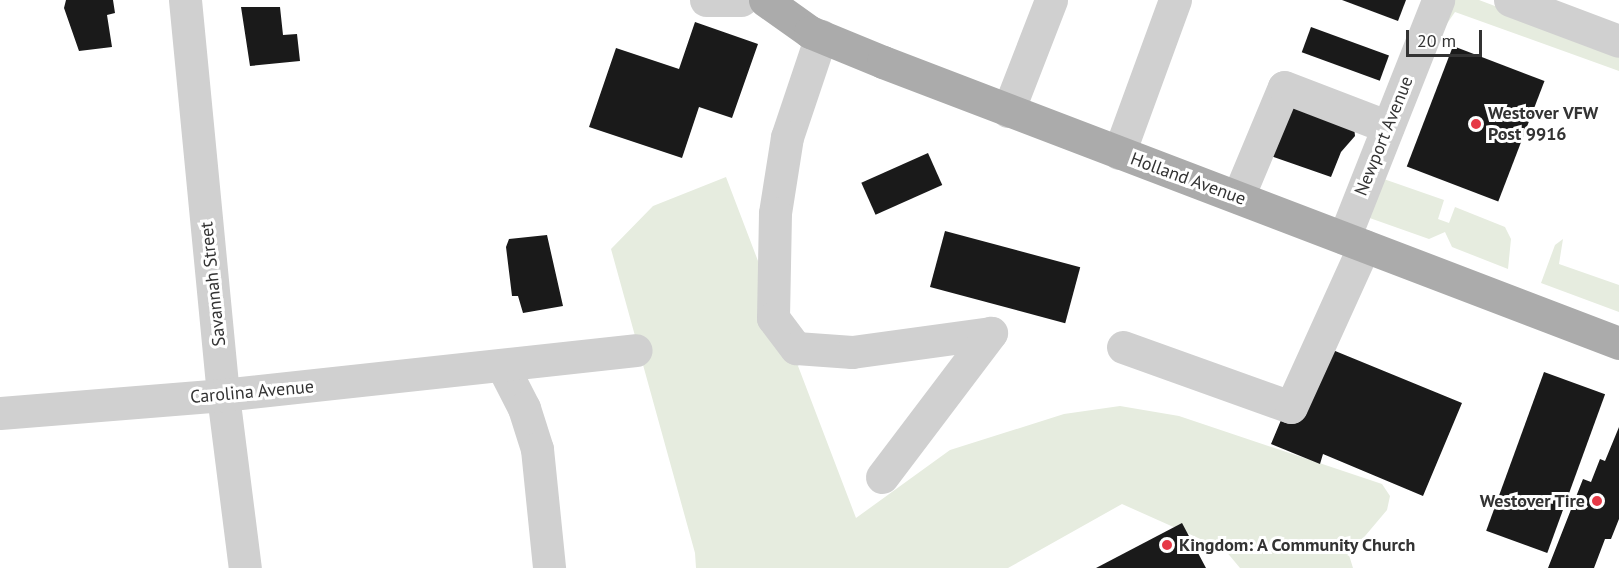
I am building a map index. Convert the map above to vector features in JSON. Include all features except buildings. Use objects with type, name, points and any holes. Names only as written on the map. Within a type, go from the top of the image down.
[{"type":"main road","name":"Holland Avenue","points":[[765,0],[821,36],[1008,111],[1619,343]]},
{"type":"street","name":"Savannah Street","points":[[185,0],[224,396],[245,568]]},
{"type":"street","points":[[706,0],[741,0]]},
{"type":"street","points":[[1008,111],[1051,0]]},
{"type":"street","points":[[1119,153],[1175,0]]},
{"type":"street","name":"Newport Avenue","points":[[1123,347],[1292,407],[1354,242],[1388,128],[1438,0]]},
{"type":"street","points":[[1510,0],[1619,41]]},
{"type":"street","points":[[821,36],[787,137],[776,213],[773,318],[796,348],[841,351],[991,333],[882,477]]},
{"type":"street","points":[[1238,197],[1284,87],[1388,128]]},
{"type":"street","name":"Carolina Avenue","points":[[0,413],[224,396],[503,367],[636,350]]},
{"type":"street","points":[[503,367],[524,408],[537,449],[549,568]]},
{"type":"shaded area","points":[[1448,0],[1479,0],[1619,53],[1619,71],[1455,12],[1444,28]]},
{"type":"shaded area","points":[[726,177],[856,518],[950,450],[1064,414],[1120,406],[1179,416],[1382,484],[1390,496],[1387,510],[1349,555],[1353,568],[1240,568],[1225,550],[1122,504],[1008,568],[696,568],[695,553],[611,249],[653,206]]},
{"type":"shaded area","points":[[1378,177],[1444,200],[1438,219],[1449,223],[1455,207],[1505,227],[1511,239],[1508,269],[1452,247],[1445,232],[1429,239],[1364,216]]},
{"type":"shaded area","points":[[1563,239],[1559,264],[1619,285],[1619,312],[1541,283],[1555,245]]},
{"type":"place","name":"Westover VFW Post 9916","points":[[1476,124]]},
{"type":"place","name":"Westover Tire","points":[[1597,501]]},
{"type":"place","name":"Kingdom: A Community Church","points":[[1167,545]]}]
